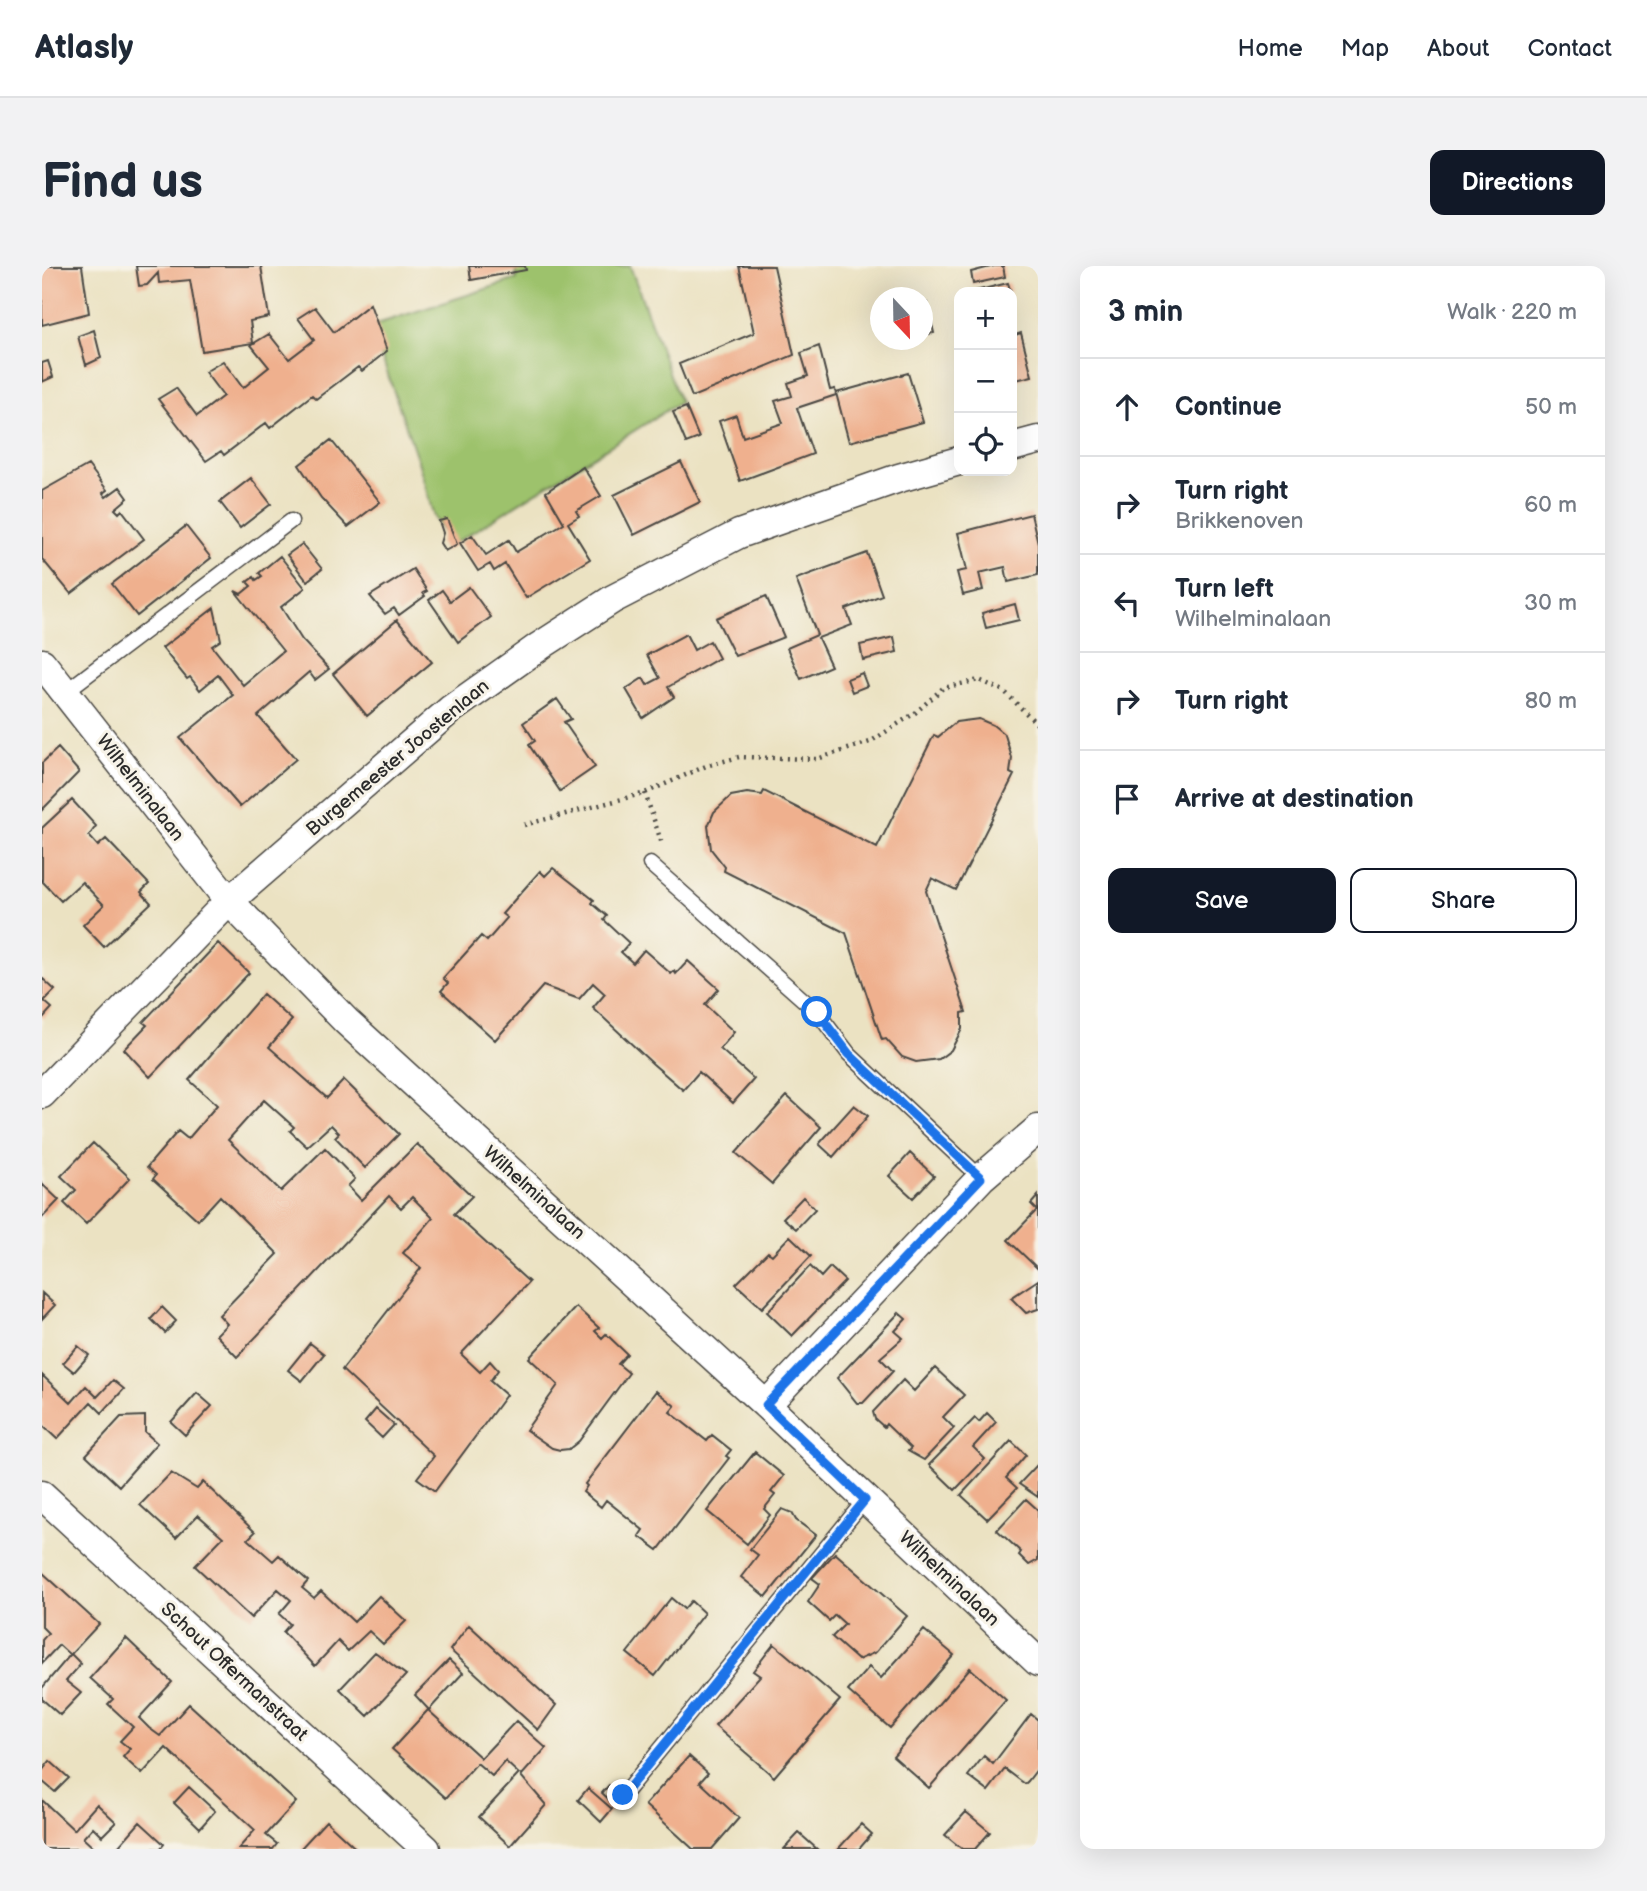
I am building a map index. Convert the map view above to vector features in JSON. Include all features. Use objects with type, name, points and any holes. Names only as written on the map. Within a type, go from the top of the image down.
[{"type":"street","points":[[1017,446],[1038,440]]},
{"type":"street","name":"Burgemeester Joostenlaan","points":[[42,1094],[229,901],[450,710],[613,599],[739,534],[900,478],[954,462]]},
{"type":"street","name":"Wilhelminalaan","points":[[42,663],[229,901],[346,1021],[766,1405],[1038,1662]]},
{"type":"street","points":[[766,1405],[1037,1122]]},
{"type":"street","name":"Schout Offermanstraat","points":[[42,1495],[426,1849]]},
{"type":"lane","points":[[65,692],[291,521]]},
{"type":"lane","points":[[650,863],[817,1012],[849,1054],[981,1178]]},
{"type":"lane","points":[[623,1795],[865,1500]]},
{"type":"path","points":[[524,825],[645,793],[706,766],[739,757],[817,759],[870,742],[915,713],[943,688],[979,680],[1004,691],[1038,726]]},
{"type":"path","points":[[645,793],[663,843],[650,863]]},
{"type":"green space","points":[[515,266],[630,266],[680,402],[452,545],[434,517],[418,461],[371,326],[517,279]]},
{"type":"building","points":[[42,266],[82,266],[89,313],[42,325]]},
{"type":"building","points":[[136,266],[261,266],[269,317],[250,321],[253,343],[202,351],[190,280],[159,283],[158,273],[147,285],[139,286]]},
{"type":"building","points":[[469,266],[525,266],[526,270],[471,280]]},
{"type":"building","points":[[739,266],[774,266],[794,355],[692,397],[679,364],[754,333]]},
{"type":"building","points":[[1003,266],[1005,277],[973,284],[971,272]]},
{"type":"building","points":[[1008,283],[1009,287],[992,287]]},
{"type":"building","points":[[370,304],[387,351],[362,371],[358,367],[316,399],[312,395],[270,428],[266,423],[224,455],[221,451],[206,461],[158,399],[176,388],[197,416],[223,396],[205,372],[223,361],[243,388],[269,367],[251,345],[269,334],[289,359],[314,340],[298,318],[315,307],[334,332]]},
{"type":"building","points":[[94,330],[101,358],[86,365],[78,336]]},
{"type":"building","points":[[1021,333],[1032,376],[1017,380],[1017,350],[1017,334]]},
{"type":"building","points":[[819,346],[830,390],[835,389],[836,395],[797,408],[813,454],[740,481],[719,421],[736,415],[743,437],[783,423],[775,401],[792,396],[788,383],[808,376],[801,353]]},
{"type":"building","points":[[48,361],[53,377],[42,382],[42,363]]},
{"type":"building","points":[[908,373],[923,422],[849,442],[836,393]]},
{"type":"building","points":[[686,407],[699,438],[686,443],[673,412]]},
{"type":"building","points":[[331,440],[380,502],[348,527],[321,498],[299,465]]},
{"type":"building","points":[[681,462],[700,502],[634,535],[614,495]]},
{"type":"building","points":[[88,465],[107,490],[103,493],[106,497],[120,487],[128,498],[115,509],[119,513],[122,510],[144,539],[71,594],[42,559],[42,491]]},
{"type":"building","points":[[583,467],[601,496],[576,511],[579,516],[568,523],[590,559],[526,598],[505,564],[494,571],[490,564],[478,571],[460,543],[472,535],[486,555],[509,540],[516,552],[564,523],[546,492]]},
{"type":"building","points":[[251,478],[271,504],[240,528],[220,502]]},
{"type":"building","points":[[1031,514],[1038,543],[1038,575],[1008,582],[1005,567],[979,573],[983,590],[963,595],[957,572],[967,570],[958,533]]},
{"type":"building","points":[[447,519],[457,544],[445,551],[440,543],[443,533],[439,521]]},
{"type":"building","points":[[186,526],[211,558],[137,616],[112,584]]},
{"type":"building","points":[[302,544],[322,569],[307,581],[287,555]]},
{"type":"building","points":[[867,553],[882,595],[846,609],[852,625],[818,638],[831,666],[801,679],[787,648],[817,635],[796,579]]},
{"type":"building","points":[[280,556],[305,588],[281,607],[302,640],[329,669],[315,680],[309,672],[258,716],[296,759],[240,807],[180,738],[233,695],[218,675],[200,690],[190,677],[187,679],[162,648],[214,608],[221,640],[212,646],[243,685],[283,651],[235,591],[241,594],[251,586],[247,582],[262,576],[259,573]]},
{"type":"building","points":[[413,569],[427,591],[423,593],[425,596],[399,615],[394,608],[385,614],[370,596]]},
{"type":"building","points":[[469,587],[491,617],[458,642],[429,600],[442,590],[450,601]]},
{"type":"building","points":[[766,596],[784,637],[735,656],[716,618]]},
{"type":"building","points":[[1015,604],[1019,620],[986,628],[982,613]]},
{"type":"building","points":[[397,620],[432,662],[367,716],[333,674]]},
{"type":"building","points":[[686,634],[694,650],[710,641],[719,658],[668,687],[674,697],[643,718],[626,689],[643,678],[647,685],[660,678],[647,655]]},
{"type":"building","points":[[894,637],[897,652],[863,660],[860,645]]},
{"type":"building","points":[[862,673],[867,686],[852,692],[847,679]]},
{"type":"building","points":[[557,699],[571,719],[564,722],[595,767],[560,791],[529,745],[535,741],[523,723]]},
{"type":"building","points":[[979,719],[993,725],[1005,735],[1012,758],[1010,773],[1014,775],[956,890],[932,878],[926,891],[966,1012],[962,1013],[962,1029],[951,1050],[939,1059],[916,1062],[902,1057],[886,1039],[882,1040],[846,933],[724,871],[725,867],[711,849],[708,826],[714,812],[731,796],[747,793],[762,795],[764,791],[877,848],[934,735],[938,737],[956,722]]},
{"type":"building","points":[[58,748],[79,772],[42,810],[42,763]]},
{"type":"building","points":[[72,800],[96,826],[89,836],[98,846],[106,839],[149,884],[141,892],[151,903],[104,947],[83,925],[104,905],[82,882],[61,901],[42,881],[42,828]]},
{"type":"building","points":[[553,868],[594,900],[592,903],[607,916],[604,920],[629,943],[621,952],[633,963],[644,950],[671,974],[674,971],[676,974],[688,961],[719,989],[705,1005],[734,1032],[720,1049],[754,1079],[733,1103],[699,1072],[683,1090],[593,1008],[605,994],[593,983],[579,999],[543,986],[495,1040],[441,991],[448,983],[443,978],[481,936],[487,941],[507,918],[502,914],[540,871],[545,876]]},
{"type":"building","points":[[218,943],[249,973],[150,1077],[124,1049],[147,1025],[143,1022]]},
{"type":"building","points":[[42,978],[55,990],[44,1001],[52,1008],[42,1019]]},
{"type":"building","points":[[263,994],[292,1020],[269,1047],[327,1098],[344,1080],[399,1134],[365,1168],[335,1137],[339,1133],[331,1125],[307,1147],[290,1131],[294,1127],[264,1100],[228,1140],[281,1191],[325,1148],[355,1179],[348,1186],[361,1200],[417,1144],[472,1196],[454,1214],[529,1282],[461,1354],[480,1372],[490,1361],[498,1370],[490,1381],[506,1395],[435,1491],[417,1478],[434,1456],[342,1370],[421,1268],[403,1253],[433,1218],[412,1197],[401,1208],[389,1196],[237,1357],[216,1335],[227,1324],[219,1315],[278,1254],[220,1196],[198,1220],[153,1179],[156,1175],[147,1167],[178,1131],[188,1139],[217,1105],[189,1080]]},
{"type":"building","points":[[787,1096],[821,1127],[772,1184],[736,1153]]},
{"type":"building","points":[[854,1105],[868,1116],[833,1157],[819,1144]]},
{"type":"building","points":[[93,1143],[130,1178],[86,1224],[64,1203],[76,1190],[61,1176]]},
{"type":"building","points":[[910,1153],[934,1176],[913,1198],[889,1176]]},
{"type":"building","points":[[42,1184],[59,1200],[42,1218]]},
{"type":"building","points":[[1038,1196],[1038,1269],[1008,1240],[1037,1210],[1031,1204]]},
{"type":"building","points":[[803,1197],[815,1209],[796,1229],[783,1218]]},
{"type":"building","points":[[790,1236],[811,1256],[762,1308],[736,1284],[768,1252],[772,1255]]},
{"type":"building","points":[[810,1266],[821,1277],[830,1267],[845,1281],[792,1336],[767,1312]]},
{"type":"building","points":[[1038,1280],[1038,1309],[1026,1313],[1011,1298]]},
{"type":"building","points":[[42,1293],[55,1305],[42,1319]]},
{"type":"building","points":[[162,1307],[176,1321],[165,1333],[151,1319]]},
{"type":"building","points":[[576,1307],[599,1328],[595,1331],[602,1338],[606,1334],[627,1354],[618,1364],[629,1373],[579,1441],[569,1449],[560,1450],[552,1448],[526,1430],[558,1385],[529,1358]]},
{"type":"building","points":[[899,1313],[906,1319],[895,1331],[903,1338],[880,1358],[893,1371],[863,1403],[857,1403],[837,1378]]},
{"type":"building","points":[[310,1343],[324,1354],[302,1381],[288,1370]]},
{"type":"building","points":[[78,1346],[89,1355],[74,1372],[63,1363]]},
{"type":"building","points":[[935,1368],[964,1395],[943,1417],[954,1428],[924,1460],[908,1451],[911,1448],[886,1424],[884,1427],[875,1419],[873,1412],[903,1380],[914,1391]]},
{"type":"building","points":[[42,1375],[71,1403],[86,1386],[97,1397],[113,1380],[124,1389],[102,1413],[91,1402],[57,1439],[42,1425]]},
{"type":"building","points":[[656,1391],[675,1406],[670,1412],[707,1441],[712,1435],[731,1450],[726,1456],[729,1458],[658,1550],[639,1536],[643,1530],[606,1500],[601,1507],[583,1492],[587,1486],[585,1484]]},
{"type":"building","points":[[197,1393],[212,1406],[185,1435],[171,1422]]},
{"type":"building","points":[[376,1409],[394,1425],[382,1438],[365,1422]]},
{"type":"building","points":[[987,1413],[996,1422],[973,1447],[985,1459],[955,1490],[929,1465],[975,1418],[979,1422]]},
{"type":"building","points":[[145,1416],[145,1432],[157,1443],[119,1486],[86,1455],[121,1417]]},
{"type":"building","points":[[1011,1441],[1026,1455],[1006,1478],[1017,1488],[987,1519],[961,1495]]},
{"type":"building","points":[[755,1452],[784,1476],[771,1492],[775,1495],[764,1509],[770,1515],[747,1544],[707,1511]]},
{"type":"building","points":[[1038,1464],[1038,1497],[1019,1484]]},
{"type":"building","points":[[171,1473],[197,1489],[203,1482],[255,1532],[248,1539],[273,1561],[279,1555],[308,1581],[302,1588],[314,1598],[321,1591],[354,1622],[379,1596],[406,1621],[383,1644],[369,1631],[348,1651],[338,1641],[315,1666],[283,1632],[290,1624],[279,1614],[291,1600],[278,1589],[251,1618],[195,1566],[223,1537],[198,1515],[176,1538],[140,1505]]},
{"type":"building","points":[[1026,1499],[1038,1510],[1038,1560],[1029,1565],[1019,1555],[1021,1552],[997,1530]]},
{"type":"building","points":[[782,1509],[792,1513],[796,1520],[816,1535],[766,1597],[741,1577],[758,1555],[750,1549]]},
{"type":"building","points":[[835,1553],[907,1616],[876,1652],[858,1660],[832,1637],[845,1624],[835,1615],[829,1621],[808,1602],[820,1584],[812,1578]]},
{"type":"building","points":[[42,1572],[99,1624],[71,1654],[81,1664],[66,1681],[81,1693],[60,1715],[42,1699],[42,1688],[70,1655],[59,1645],[42,1663],[42,1640],[48,1633],[42,1627]]},
{"type":"building","points":[[671,1598],[684,1609],[691,1601],[704,1613],[655,1676],[627,1653]]},
{"type":"building","points":[[469,1625],[556,1705],[538,1730],[450,1650]]},
{"type":"building","points":[[924,1630],[954,1655],[890,1728],[848,1691],[869,1667],[881,1678]]},
{"type":"building","points":[[126,1638],[172,1682],[139,1718],[149,1728],[160,1736],[189,1704],[296,1802],[266,1835],[277,1844],[273,1849],[238,1849],[255,1830],[166,1748],[142,1774],[123,1757],[130,1749],[120,1741],[133,1727],[108,1704],[113,1699],[90,1678]]},
{"type":"building","points":[[774,1644],[840,1700],[774,1777],[715,1726],[760,1676],[753,1671]]},
{"type":"building","points":[[375,1652],[406,1675],[368,1716],[340,1689]]},
{"type":"building","points":[[449,1660],[463,1673],[429,1710],[415,1695]]},
{"type":"building","points":[[970,1668],[1006,1700],[929,1788],[893,1756]]},
{"type":"building","points":[[428,1710],[481,1758],[516,1721],[546,1748],[521,1776],[546,1805],[510,1846],[479,1817],[519,1774],[505,1761],[492,1776],[477,1763],[446,1798],[392,1749]]},
{"type":"building","points":[[1031,1714],[1038,1720],[1038,1768],[1025,1784],[1005,1769],[988,1791],[968,1776],[984,1756],[993,1764]]},
{"type":"building","points":[[689,1756],[708,1773],[700,1782],[739,1818],[712,1849],[693,1849],[645,1805]]},
{"type":"building","points":[[50,1761],[69,1778],[55,1792],[42,1781],[42,1771]]},
{"type":"building","points":[[609,1785],[621,1794],[613,1803],[602,1793]]},
{"type":"building","points":[[189,1787],[215,1811],[200,1828],[174,1803]]},
{"type":"building","points":[[588,1788],[612,1809],[601,1822],[578,1800]]},
{"type":"building","points":[[42,1800],[74,1830],[97,1804],[116,1822],[102,1836],[93,1827],[83,1838],[95,1849],[42,1849]]},
{"type":"building","points":[[966,1812],[990,1832],[975,1849],[962,1849],[945,1835]]},
{"type":"building","points":[[326,1821],[352,1845],[357,1849],[300,1849]]},
{"type":"building","points":[[140,1822],[164,1844],[160,1849],[118,1847]]},
{"type":"building","points":[[861,1824],[872,1834],[859,1849],[838,1849]]},
{"type":"building","points":[[799,1833],[817,1849],[784,1849]]},
{"type":"route","points":[[623,1795],[865,1500],[766,1405],[981,1178],[849,1054],[817,1012]]}]
